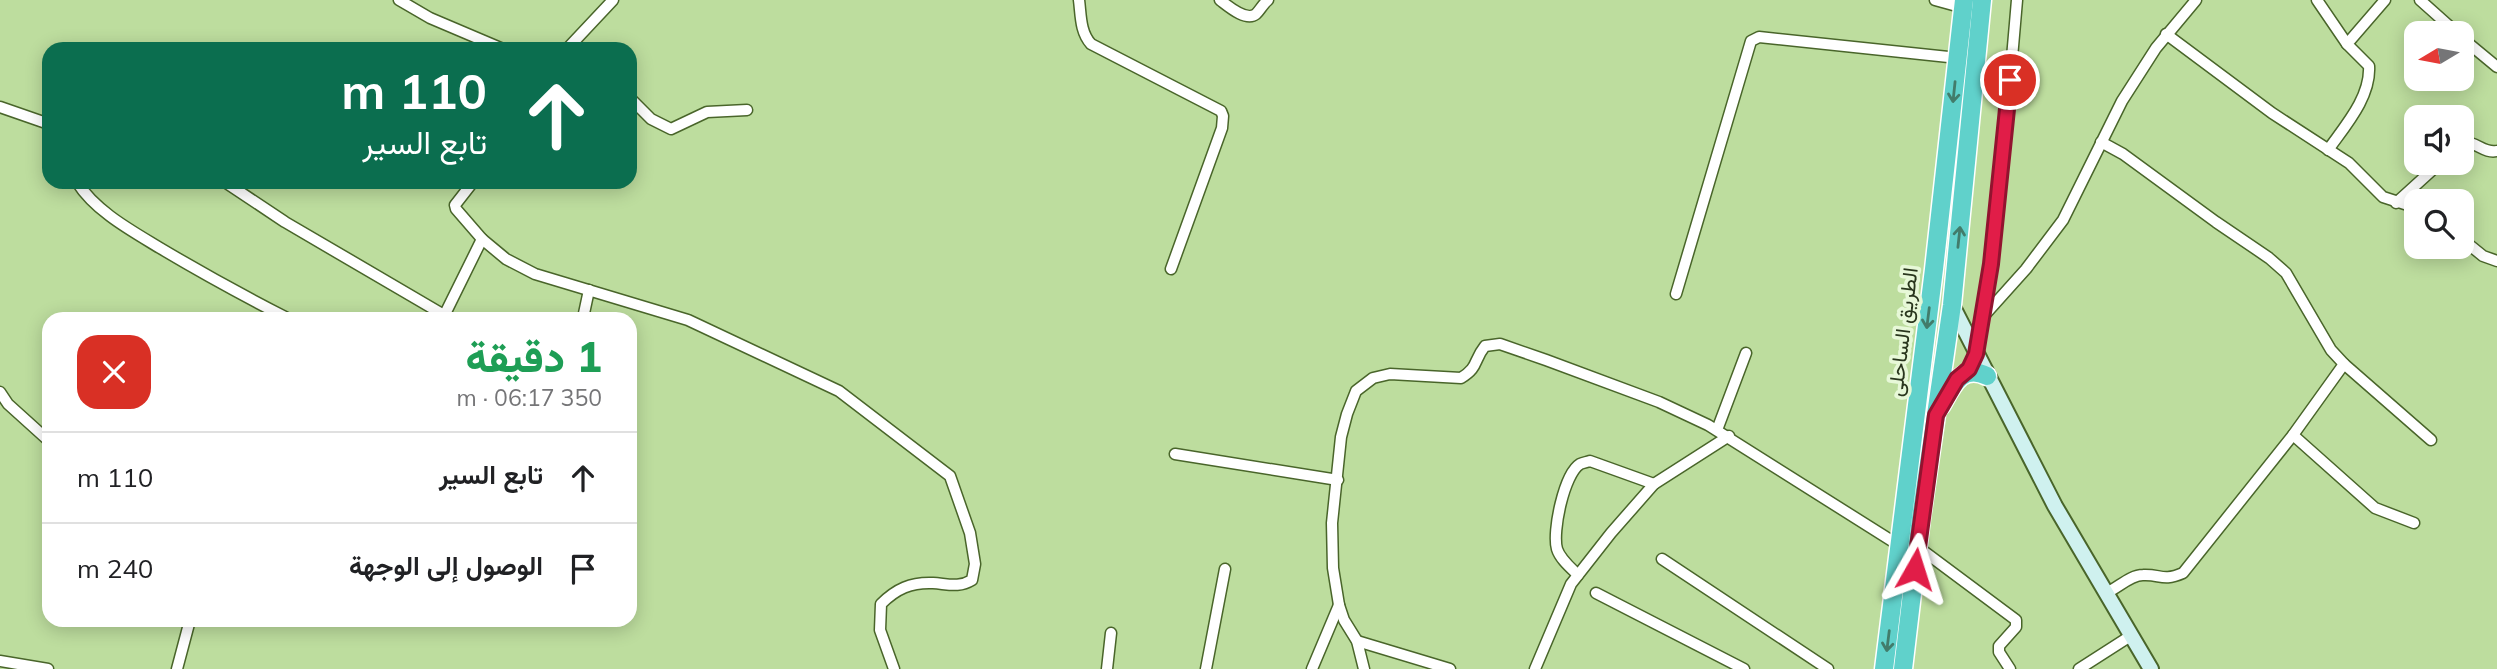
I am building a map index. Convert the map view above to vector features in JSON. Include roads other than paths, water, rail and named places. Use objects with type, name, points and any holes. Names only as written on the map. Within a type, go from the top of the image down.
[{"type":"highway","name":"الطريق الساحلى","points":[[1884,669],[1936,415],[1952,305],[1982,0]]},
{"type":"highway","name":"الطريق الساحلى","points":[[1903,669],[1909,547],[1964,4]]},
{"type":"highway","points":[[1936,415],[1957,379],[1964,373],[1973,372],[1987,376]]},
{"type":"street","points":[[398,0],[430,18],[487,42]]},
{"type":"street","points":[[576,42],[613,0]]},
{"type":"street","points":[[1079,0],[1083,30],[1091,44],[1221,111],[1223,116],[1222,128],[1171,270]]},
{"type":"street","points":[[1220,0],[1250,16],[1256,14],[1268,0]]},
{"type":"street","points":[[1935,0],[1964,4]]},
{"type":"street","points":[[1964,373],[1973,363],[1976,354],[1982,318],[2003,159],[2017,0]]},
{"type":"street","points":[[1982,318],[2026,270],[2063,220],[2122,101],[2166,34],[2196,0]]},
{"type":"street","points":[[2317,0],[2347,44],[2369,66],[2370,78],[2365,93],[2328,150]]},
{"type":"street","points":[[2347,44],[2385,0]]},
{"type":"street","points":[[2420,0],[2444,21]]},
{"type":"street","points":[[2166,34],[2272,113],[2349,163],[2384,197],[2404,205]]},
{"type":"street","points":[[1676,294],[1751,41],[1759,37],[1958,58]]},
{"type":"street","points":[[2474,48],[2497,67]]},
{"type":"street","points":[[637,105],[651,119],[671,129],[707,112],[747,110]]},
{"type":"street","points":[[0,107],[42,122]]},
{"type":"street","points":[[2101,142],[2123,153],[2286,273],[2331,350],[2431,440]]},
{"type":"street","points":[[2474,144],[2483,150],[2497,151]]},
{"type":"street","points":[[2396,203],[2427,175]]},
{"type":"street","points":[[83,189],[100,207],[125,226],[201,272],[276,312]]},
{"type":"street","points":[[236,189],[285,222],[436,312]]},
{"type":"street","points":[[467,189],[455,205],[456,209],[482,239],[506,259],[534,274],[688,320],[839,391],[950,476],[970,533],[975,564],[972,580],[963,586],[929,583],[895,590],[881,604],[880,630],[894,669]]},
{"type":"street","points":[[446,312],[482,239]]},
{"type":"street","points":[[2474,249],[2483,256],[2497,261]]},
{"type":"street","points":[[584,312],[589,290]]},
{"type":"street","points":[[1952,305],[2055,506],[2151,669]]},
{"type":"street","points":[[1364,669],[1357,641],[1344,621],[1339,605],[1333,568],[1332,523],[1346,414],[1356,391],[1373,378],[1390,374],[1461,378],[1471,372],[1485,346],[1500,344],[1659,401],[1729,436],[1909,547],[2016,620],[2016,627],[1999,646],[1998,652],[2010,669]]},
{"type":"street","points":[[1717,430],[1746,353]]},
{"type":"street","points":[[2106,593],[2134,576],[2145,574],[2169,579],[2183,573],[2293,435],[2344,364]]},
{"type":"street","points":[[0,392],[8,404],[42,435]]},
{"type":"street","points":[[2293,435],[2375,508],[2414,523]]},
{"type":"street","points":[[1535,669],[1571,584],[1578,575],[1654,484],[1729,436]]},
{"type":"street","points":[[1175,454],[1338,480]]},
{"type":"street","points":[[1578,575],[1562,559],[1556,538],[1562,496],[1573,471],[1581,463],[1590,461],[1654,484]]},
{"type":"street","points":[[1662,559],[1828,669]]},
{"type":"street","points":[[1206,669],[1225,569]]},
{"type":"street","points":[[1597,593],[1744,669]]},
{"type":"street","points":[[1312,669],[1339,605]]},
{"type":"street","points":[[177,669],[188,627]]},
{"type":"street","points":[[1107,669],[1111,633]]},
{"type":"street","points":[[2078,669],[2132,635]]},
{"type":"street","points":[[1357,641],[1450,669]]},
{"type":"street","points":[[0,661],[48,669]]}]
